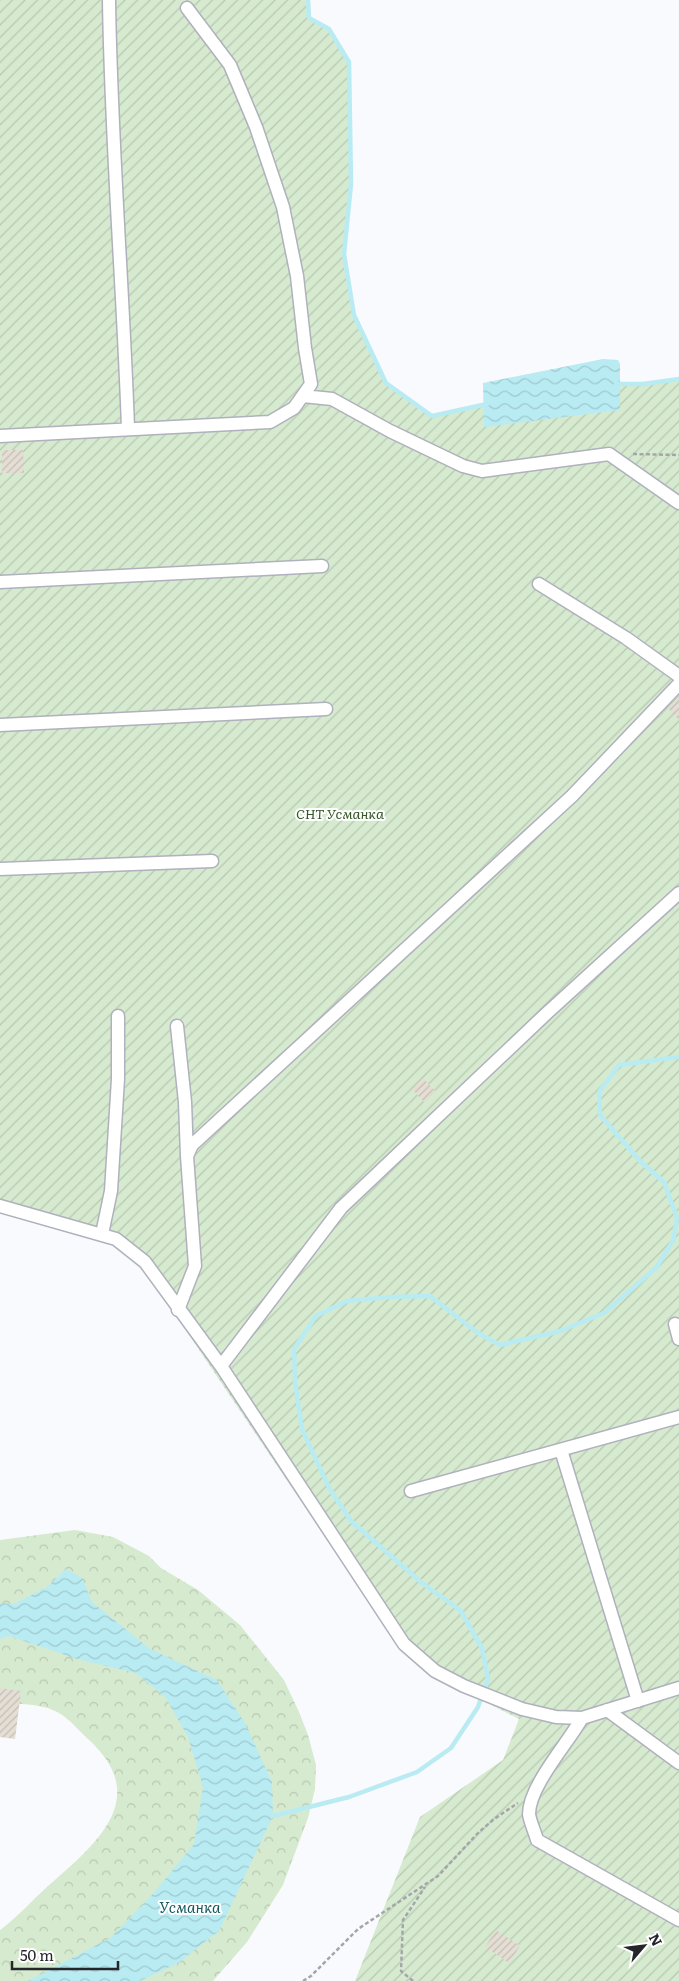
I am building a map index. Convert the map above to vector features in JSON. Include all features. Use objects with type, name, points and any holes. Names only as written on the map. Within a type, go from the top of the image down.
[{"type":"street","points":[[109,0],[110,92],[123,296],[128,428]]},
{"type":"street","points":[[0,436],[270,422],[294,408],[311,384],[297,276],[283,208],[256,126],[230,65],[187,8]]},
{"type":"street","points":[[303,396],[332,399],[390,431],[463,466],[482,471],[608,454],[679,503]]},
{"type":"street","points":[[0,582],[322,566]]},
{"type":"street","points":[[539,584],[626,638],[679,676]]},
{"type":"street","points":[[187,1156],[192,1145],[274,1068],[572,796],[679,684]]},
{"type":"street","points":[[0,725],[326,709]]},
{"type":"street","points":[[0,869],[212,861]]},
{"type":"street","points":[[220,1366],[341,1208],[547,1013],[679,893]]},
{"type":"street","points":[[102,1234],[111,1191],[118,1079],[118,1016]]},
{"type":"street","points":[[177,1026],[185,1102],[195,1266],[178,1310]]},
{"type":"street","points":[[0,1206],[116,1239],[145,1262],[220,1366],[404,1644],[435,1670],[493,1699],[522,1709],[556,1717],[582,1718],[679,1688]]},
{"type":"street","points":[[675,1324],[679,1339]]},
{"type":"street","points":[[411,1491],[679,1417]]},
{"type":"street","points":[[561,1450],[638,1701]]},
{"type":"street","points":[[607,1710],[679,1763]]},
{"type":"street","points":[[582,1718],[536,1788],[529,1814],[537,1840],[679,1920]]},
{"type":"path","points":[[608,454],[679,455]]},
{"type":"path","points":[[303,1981],[311,1976],[358,1929],[438,1876],[478,1833],[494,1819],[525,1799],[536,1788]]},
{"type":"path","points":[[413,1981],[402,1971],[403,1920],[426,1885]]},
{"type":"green space","name":"СНТ Усманка","points":[[0,0],[308,0],[309,18],[329,29],[349,62],[351,184],[344,254],[354,315],[386,383],[432,416],[518,397],[613,384],[643,384],[679,379],[679,1981],[355,1981],[420,1817],[503,1760],[519,1719],[432,1675],[399,1647],[142,1265],[114,1243],[0,1210]]},
{"type":"green space","points":[[75,1530],[113,1537],[149,1556],[161,1568],[198,1590],[240,1625],[284,1680],[308,1735],[316,1765],[315,1789],[308,1818],[283,1885],[247,1942],[213,1981],[0,1981],[0,1930],[84,1854],[99,1837],[110,1819],[117,1800],[116,1781],[107,1761],[69,1720],[51,1709],[43,1707],[0,1703],[0,1540]]},
{"type":"water","points":[[603,359],[618,360],[620,364],[620,410],[484,427],[483,383]]},
{"type":"water","name":"Усманка","points":[[66,1569],[82,1578],[92,1602],[150,1649],[217,1680],[245,1723],[272,1782],[273,1816],[219,1931],[178,1963],[140,1981],[28,1981],[110,1938],[152,1895],[194,1844],[203,1787],[188,1737],[166,1698],[136,1673],[77,1659],[9,1636],[0,1639],[0,1603],[14,1604],[47,1587]]},
{"type":"building","points":[[2,450],[23,450],[24,473],[2,473]]},
{"type":"building","points":[[679,696],[679,720],[668,708]]},
{"type":"building","points":[[423,1078],[435,1091],[424,1102],[411,1088]]},
{"type":"building","points":[[0,1688],[21,1691],[15,1739],[0,1737]]},
{"type":"building","points":[[496,1930],[520,1946],[509,1963],[485,1947]]},
{"type":"waterway","points":[[308,0],[309,18],[329,29],[349,62],[351,184],[344,254],[354,315],[386,383],[432,416],[487,404]]},
{"type":"waterway","points":[[616,384],[643,384],[679,379]]},
{"type":"waterway","points":[[273,1816],[349,1797],[417,1772],[451,1748],[478,1707],[488,1679],[482,1648],[460,1610],[422,1583],[351,1521],[329,1488],[302,1429],[295,1382],[294,1349],[316,1316],[347,1301],[430,1296],[478,1333],[500,1345],[560,1331],[604,1313],[656,1268],[673,1241],[677,1218],[664,1182],[641,1162],[600,1115],[599,1092],[619,1065],[679,1057]]}]
